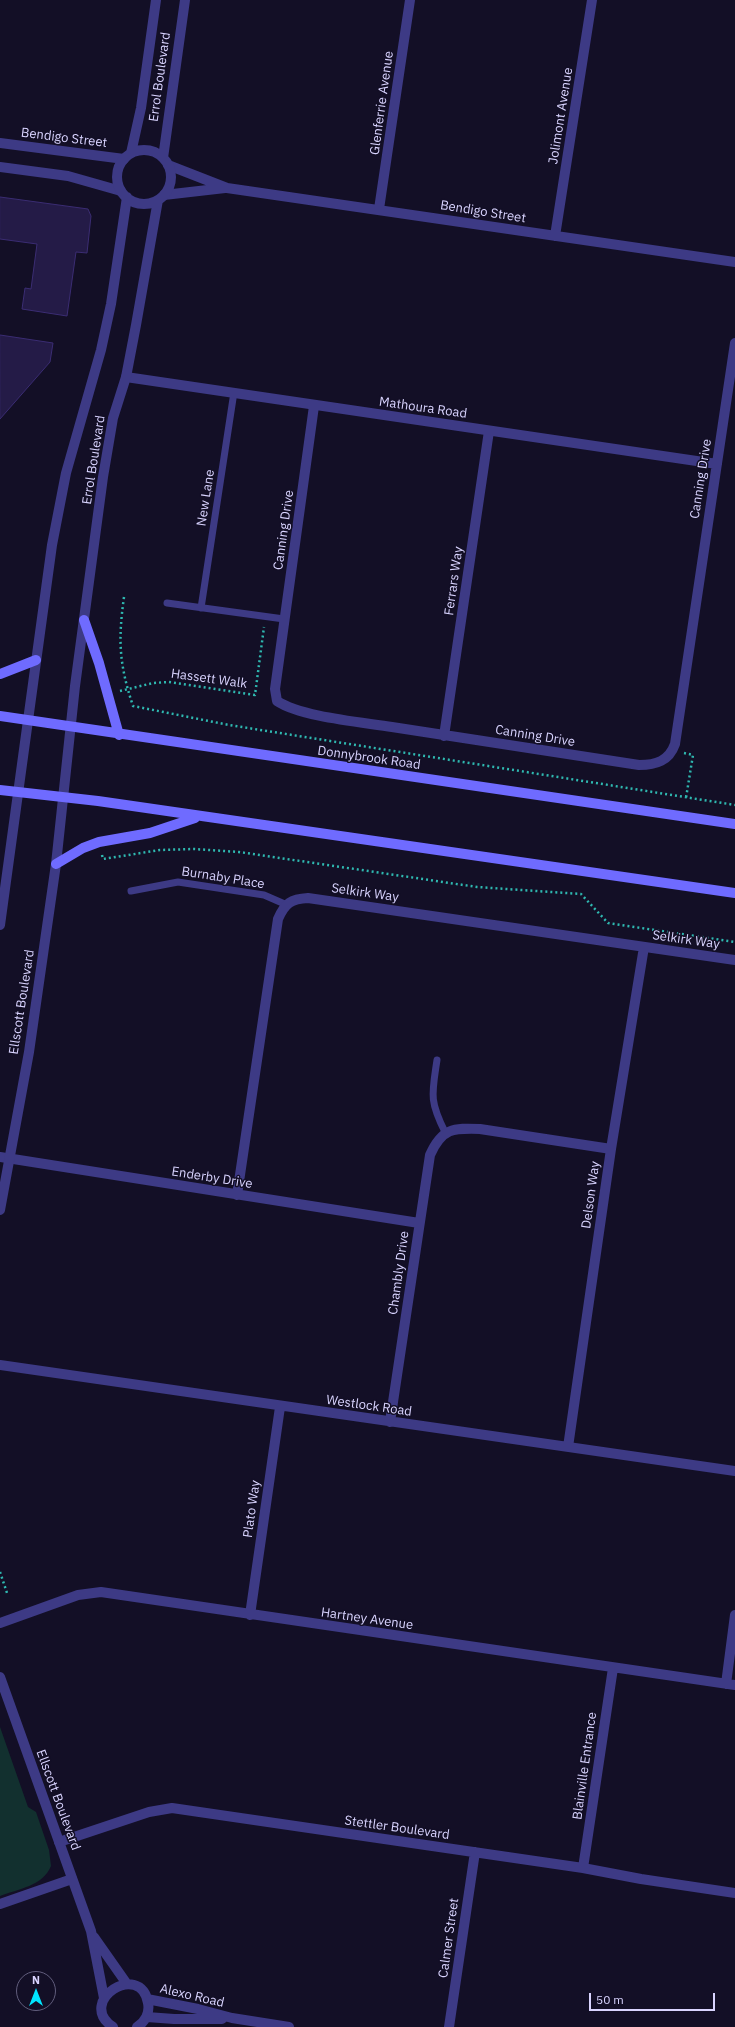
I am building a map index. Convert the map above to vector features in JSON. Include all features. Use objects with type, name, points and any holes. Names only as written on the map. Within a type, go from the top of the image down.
[{"type":"main road","points":[[84,620],[100,663],[107,695],[119,735]]},
{"type":"main road","points":[[0,674],[36,660]]},
{"type":"main road","name":"Donnybrook Road","points":[[0,716],[119,735],[735,824]]},
{"type":"main road","points":[[0,790],[64,797],[735,893]]},
{"type":"main road","points":[[56,864],[83,848],[99,842],[150,833],[197,817]]},
{"type":"street","name":"Errol Boulevard","points":[[18,792],[52,545],[66,473],[101,350],[112,304],[124,194],[118,183],[117,174],[127,156],[141,108],[156,0]]},
{"type":"street","name":"Errol Boulevard","points":[[64,797],[84,620],[113,418],[126,377],[161,197],[171,180],[165,161],[185,0]]},
{"type":"street","name":"Glenferrie Avenue","points":[[379,210],[410,0]]},
{"type":"street","name":"Jolimont Avenue","points":[[555,236],[592,0]]},
{"type":"street","name":"Bendigo Street","points":[[0,143],[127,156]]},
{"type":"street","points":[[127,156],[148,150],[156,152],[165,161]]},
{"type":"street","name":"Bendigo Street","points":[[165,161],[227,188],[735,262]]},
{"type":"street","points":[[0,167],[68,176],[124,194],[142,203],[161,197]]},
{"type":"street","name":"Bendigo Street","points":[[161,197],[227,188]]},
{"type":"street","name":"Canning Drive","points":[[314,406],[275,689],[277,701],[285,706],[301,711],[444,736],[639,765],[652,765],[663,761],[672,752],[677,736],[717,464],[733,378],[735,343]]},
{"type":"street","name":"Mathoura Road","points":[[126,377],[234,392],[314,406],[717,464]]},
{"type":"street","name":"Ferrars Way","points":[[444,736],[489,431]]},
{"type":"street","points":[[0,925],[18,792]]},
{"type":"street","name":"Ellscott Boulevard","points":[[0,1210],[4,1158],[28,1052],[56,864],[64,797]]},
{"type":"street","name":"Selkirk Way","points":[[287,905],[296,899],[308,898],[735,960]]},
{"type":"street","points":[[237,1195],[278,919],[282,910],[287,905]]},
{"type":"street","name":"Delson Way","points":[[568,1447],[611,1149],[644,947]]},
{"type":"street","points":[[445,1132],[458,1128],[480,1129],[611,1149]]},
{"type":"street","name":"Chambly Drive","points":[[390,1422],[430,1154],[436,1141],[445,1132]]},
{"type":"street","name":"Enderby Drive","points":[[4,1158],[419,1223]]},
{"type":"street","name":"Westlock Road","points":[[0,1365],[735,1471]]},
{"type":"street","name":"Plato Way","points":[[250,1615],[280,1406]]},
{"type":"street","name":"Hartney Avenue","points":[[0,1623],[78,1594],[90,1592],[730,1685]]},
{"type":"street","points":[[730,1685],[735,1615]]},
{"type":"street","name":"Blainville Entrance","points":[[583,1868],[613,1668]]},
{"type":"street","name":"Ellscott Boulevard","points":[[0,1677],[91,1931],[104,1998],[103,2013],[106,2023]]},
{"type":"street","name":"Stettler Boulevard","points":[[59,1842],[149,1812],[172,1808],[583,1868],[641,1880],[735,1894]]},
{"type":"street","name":"Calmer Street","points":[[449,2027],[475,1852]]},
{"type":"street","points":[[0,1904],[72,1879]]},
{"type":"street","name":"Ellscott Boulevard","points":[[91,1931],[110,1962],[127,1984],[139,1989],[147,1999]]},
{"type":"street","points":[[104,1998],[113,1988],[127,1984]]},
{"type":"street","points":[[138,2027],[147,2017],[147,1999]]},
{"type":"street","name":"Alexo Road","points":[[147,1999],[198,2009],[232,2018],[289,2027]]},
{"type":"street","name":"Alexo Road","points":[[147,2017],[174,2019],[232,2018]]},
{"type":"street","points":[[106,2023],[113,2027]]},
{"type":"lane","name":"New Lane","points":[[201,608],[234,392]]},
{"type":"lane","points":[[167,602],[284,619]]},
{"type":"lane","name":"Burnaby Place","points":[[131,891],[178,882],[264,895],[287,905]]},
{"type":"lane","points":[[437,1060],[432,1098],[435,1113],[445,1132]]},
{"type":"path","points":[[124,597],[120,630],[120,654],[127,689],[133,706],[229,725],[735,805]]},
{"type":"path","name":"Hassett Walk","points":[[107,695],[153,683],[169,682],[255,695],[265,617]]},
{"type":"path","points":[[672,752],[693,754],[686,798]]},
{"type":"path","points":[[99,842],[103,859],[160,850],[194,849],[239,852],[477,888],[581,894],[608,923],[735,942]]},
{"type":"path","points":[[0,1572],[7,1593]]},
{"type":"green space","points":[[0,1727],[28,1807],[36,1812],[49,1850],[51,1866],[47,1873],[36,1882],[22,1889],[0,1896]]},
{"type":"building","points":[[0,197],[88,209],[91,216],[87,253],[76,252],[67,316],[22,309],[25,288],[31,289],[37,244],[0,239]]},
{"type":"building","points":[[0,335],[53,343],[50,362],[0,419]]}]
